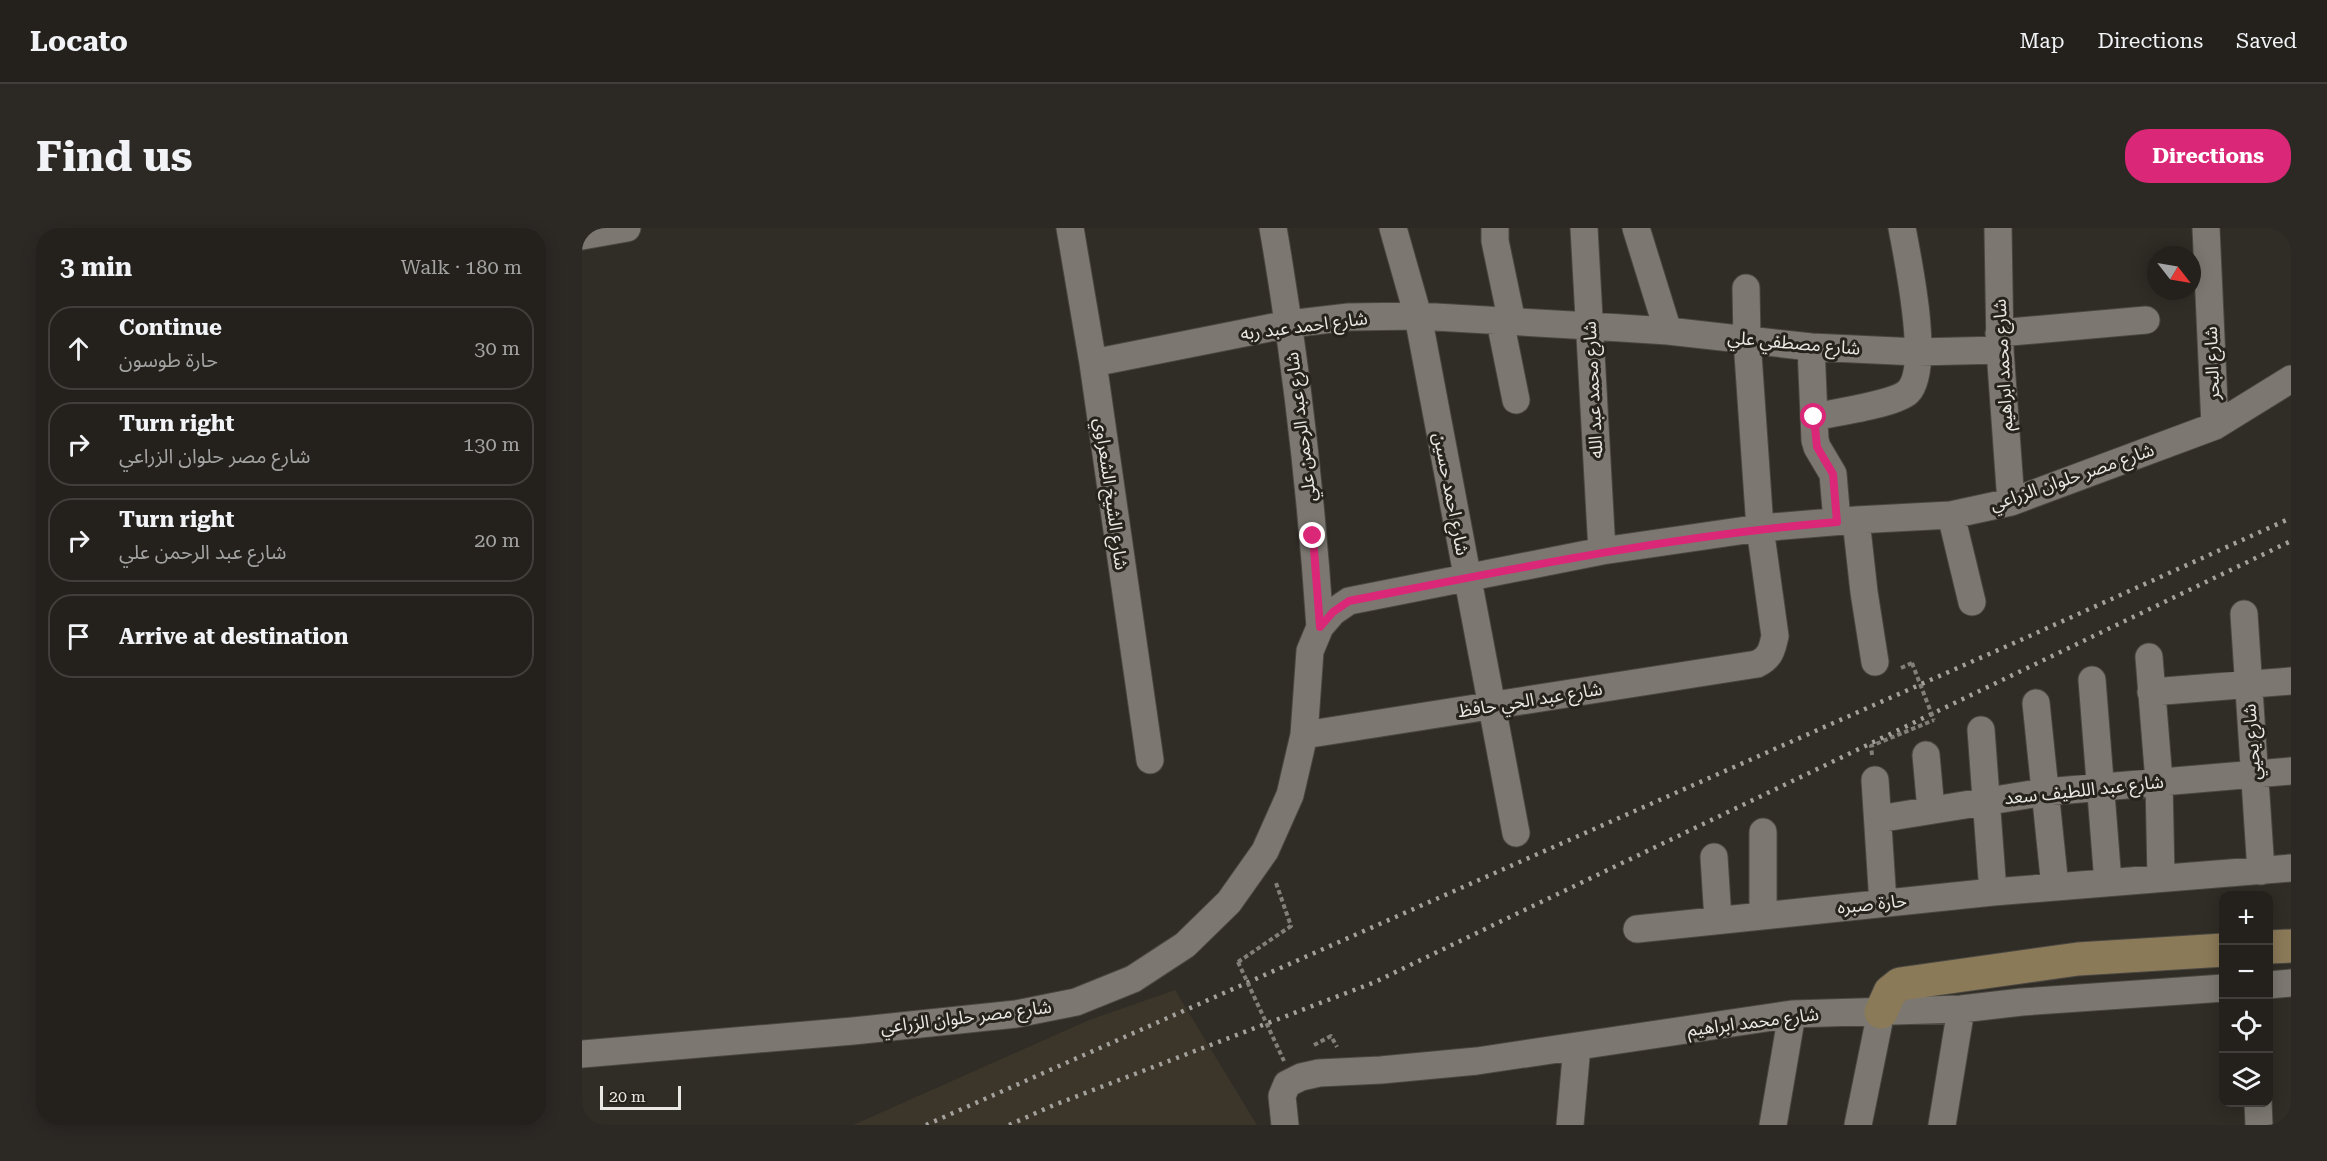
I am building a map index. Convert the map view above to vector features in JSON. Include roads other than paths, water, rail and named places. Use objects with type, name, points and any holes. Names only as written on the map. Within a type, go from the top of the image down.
[{"type":"main road","points":[[2273,947],[2291,946]]},
{"type":"main road","points":[[1881,1012],[1890,992],[1900,984],[2078,960],[2219,950]]},
{"type":"street","points":[[582,236],[627,228]]},
{"type":"street","name":"شارع الشيخ الشعراوي","points":[[1070,228],[1150,760]]},
{"type":"street","name":"شارع عبد الرحمن علي","points":[[1273,228],[1289,324],[1313,536],[1320,627]]},
{"type":"street","name":"شارع احمد حسين","points":[[1393,228],[1418,316],[1516,832]]},
{"type":"street","points":[[1495,228],[1516,400]]},
{"type":"street","name":"شارع محمد عبد الله","points":[[1584,228],[1602,551]]},
{"type":"street","points":[[1636,228],[1668,332]]},
{"type":"street","points":[[1814,417],[1897,399],[1909,392],[1914,381],[1917,352],[1917,309],[1902,228]]},
{"type":"street","name":"شارع محمد ابراهيم","points":[[1998,228],[2000,342],[2011,502]]},
{"type":"street","name":"شارع البحر","points":[[2206,228],[2215,426]]},
{"type":"street","points":[[1746,288],[1747,340],[1760,528]]},
{"type":"street","name":"شارع احمد عبد ربه","points":[[1092,363],[1289,324],[1349,317],[1418,316],[1590,326]]},
{"type":"street","name":"شارع مصطفي علي","points":[[1590,326],[1811,347],[1917,352],[2146,320]]},
{"type":"street","points":[[1811,347],[1817,447],[1833,474],[1846,521],[1864,592],[1875,662]]},
{"type":"street","name":"شارع مصر حلوان الزراعي","points":[[582,1054],[993,1017],[1076,1002],[1133,979],[1185,945],[1229,902],[1265,851],[1290,795],[1304,735],[1310,651],[1320,627],[1333,612],[1349,601],[1602,551],[1760,528],[1951,515],[2011,502],[2215,426],[2291,379]]},
{"type":"street","points":[[1951,515],[1972,602]]},
{"type":"street","name":"شارع عبد الحي حافظ","points":[[1304,735],[1757,664],[1767,659],[1775,636],[1760,528]]},
{"type":"street","name":"شارع يحيي","points":[[2244,614],[2261,871]]},
{"type":"street","points":[[2149,657],[2162,878]]},
{"type":"street","points":[[2092,680],[2108,882],[2291,868]]},
{"type":"street","points":[[2151,692],[2291,681]]},
{"type":"street","points":[[2036,703],[2055,887]]},
{"type":"street","points":[[1981,730],[1993,892]]},
{"type":"street","points":[[1926,755],[1931,810]]},
{"type":"street","name":"شارع عبد اللطيف سعد","points":[[1878,819],[2045,792],[2291,771]]},
{"type":"street","points":[[1875,780],[1883,903]]},
{"type":"street","points":[[1763,832],[1763,915]]},
{"type":"street","points":[[1714,857],[1718,920]]},
{"type":"street","name":"حارة صبره","points":[[1638,928],[2108,882]]},
{"type":"street","points":[[2273,985],[2291,983]]},
{"type":"street","name":"شارع محمد ابراهيم","points":[[1285,1125],[1282,1096],[1286,1072],[1301,1077],[1319,1073],[1425,1066],[1792,1014],[1961,1009],[2022,1002],[2219,988]]},
{"type":"street","points":[[1942,1125],[1961,1009]]},
{"type":"street","points":[[1858,1125],[1881,1012]]},
{"type":"street","points":[[1773,1125],[1792,1014]]},
{"type":"street","points":[[1570,1125],[1578,1046]]},
{"type":"street","points":[[2258,1107],[2259,1125]]},
{"type":"railway","points":[[926,1125],[2291,518]]},
{"type":"railway","points":[[1009,1125],[1054,1105],[1375,982],[2291,541]]}]
